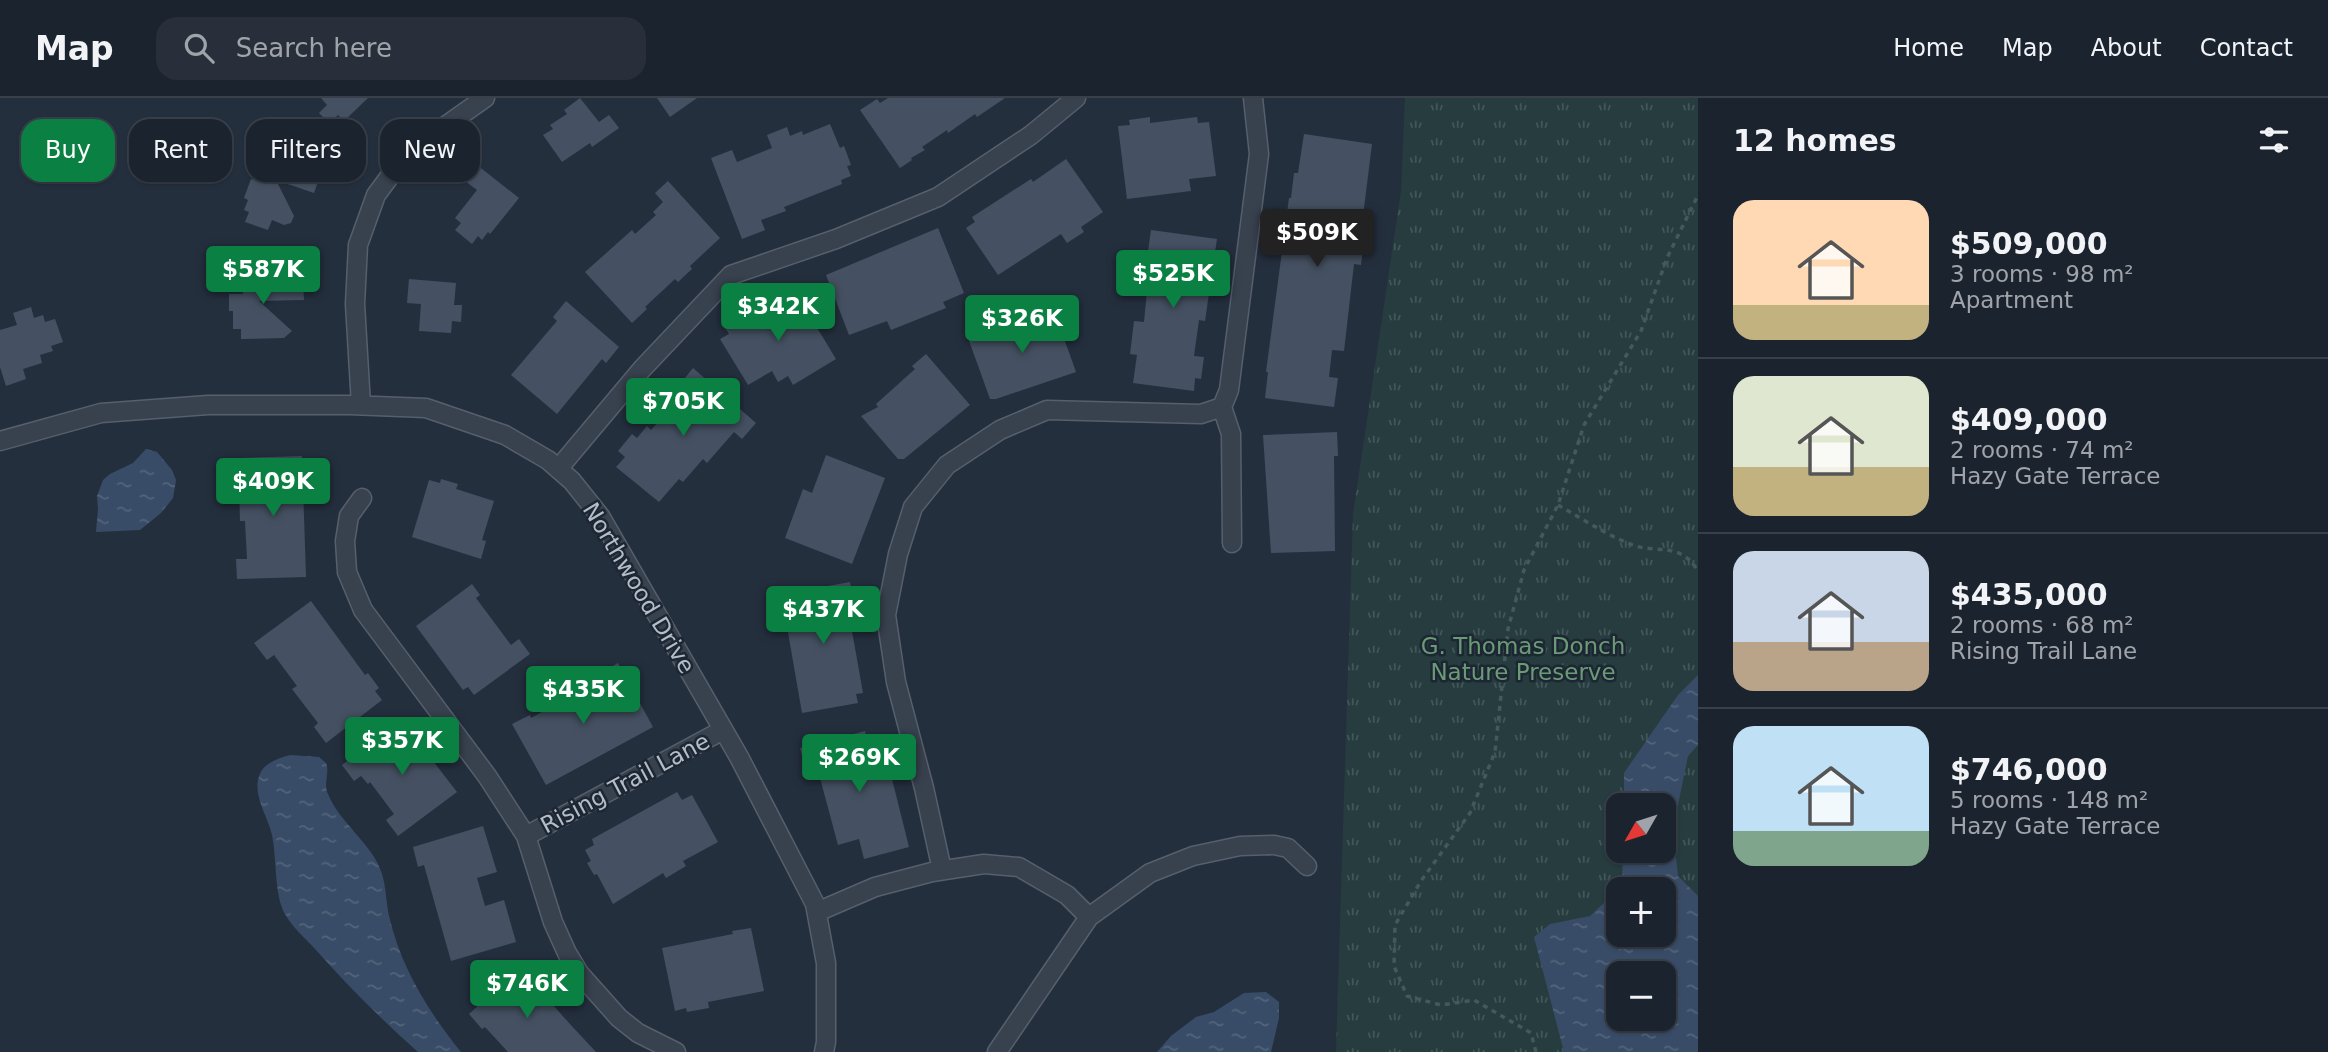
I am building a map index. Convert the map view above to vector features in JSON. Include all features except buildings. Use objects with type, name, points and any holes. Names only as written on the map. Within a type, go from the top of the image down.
[{"type":"street","points":[[361,405],[355,304],[358,245],[376,195],[407,153],[485,98]]},
{"type":"street","points":[[558,469],[642,369],[731,275],[836,239],[938,197],[1031,135],[1076,98]]},
{"type":"street","points":[[1232,543],[1231,434],[1222,407],[1229,390],[1259,154],[1253,98]]},
{"type":"street","name":"Northwood Drive","points":[[0,441],[101,413],[208,405],[361,405],[426,408],[505,435],[548,460],[572,481],[600,516],[723,730],[815,904],[826,963],[824,1052]]},
{"type":"street","points":[[942,870],[896,682],[886,615],[898,554],[913,507],[947,465],[1000,430],[1047,410],[1201,414],[1222,407]]},
{"type":"street","points":[[362,498],[349,516],[345,541],[347,572],[363,610],[487,776],[526,836],[553,922],[579,973],[619,1018],[638,1033],[676,1052]]},
{"type":"street","name":"Rising Trail Lane","points":[[526,836],[723,730]]},
{"type":"street","points":[[996,1052],[1089,917],[1150,873],[1193,856],[1240,846],[1274,845],[1287,848],[1307,866]]},
{"type":"street","points":[[817,912],[875,887],[942,870],[985,864],[1019,867],[1067,895],[1089,917]]},
{"type":"path","points":[[1536,1052],[1531,1033],[1474,1000],[1441,1005],[1407,996],[1394,966],[1395,925],[1421,881],[1470,813],[1495,752],[1508,629],[1524,570],[1558,505],[1584,425],[1641,331],[1667,258],[1698,195]]},
{"type":"path","points":[[1558,505],[1632,546],[1675,550],[1698,571]]},
{"type":"green space","name":"G. Thomas Donch Nature Preserve","points":[[1405,98],[1698,98],[1698,1052],[1336,1052],[1353,514],[1401,191]]},
{"type":"water","points":[[146,449],[157,452],[172,470],[176,480],[173,498],[161,513],[140,530],[96,532],[97,496],[103,480],[133,463]]},
{"type":"water","points":[[1698,675],[1698,745],[1688,756],[1676,814],[1676,793],[1624,793],[1624,773],[1678,695]]},
{"type":"water","points":[[290,755],[319,757],[326,763],[327,790],[333,805],[378,863],[394,935],[408,971],[427,1005],[461,1052],[418,1052],[353,990],[285,914],[279,897],[272,835],[261,805],[258,782],[260,774],[268,764]]},
{"type":"water","points":[[1676,857],[1678,876],[1698,896],[1698,1052],[1564,1052],[1534,937],[1550,924],[1590,916],[1606,901],[1606,947],[1676,947],[1676,877],[1622,877],[1623,863],[1676,863]]},
{"type":"water","points":[[1266,992],[1279,1002],[1279,1018],[1271,1052],[1157,1052],[1171,1036],[1196,1017],[1214,1012],[1244,993]]}]
